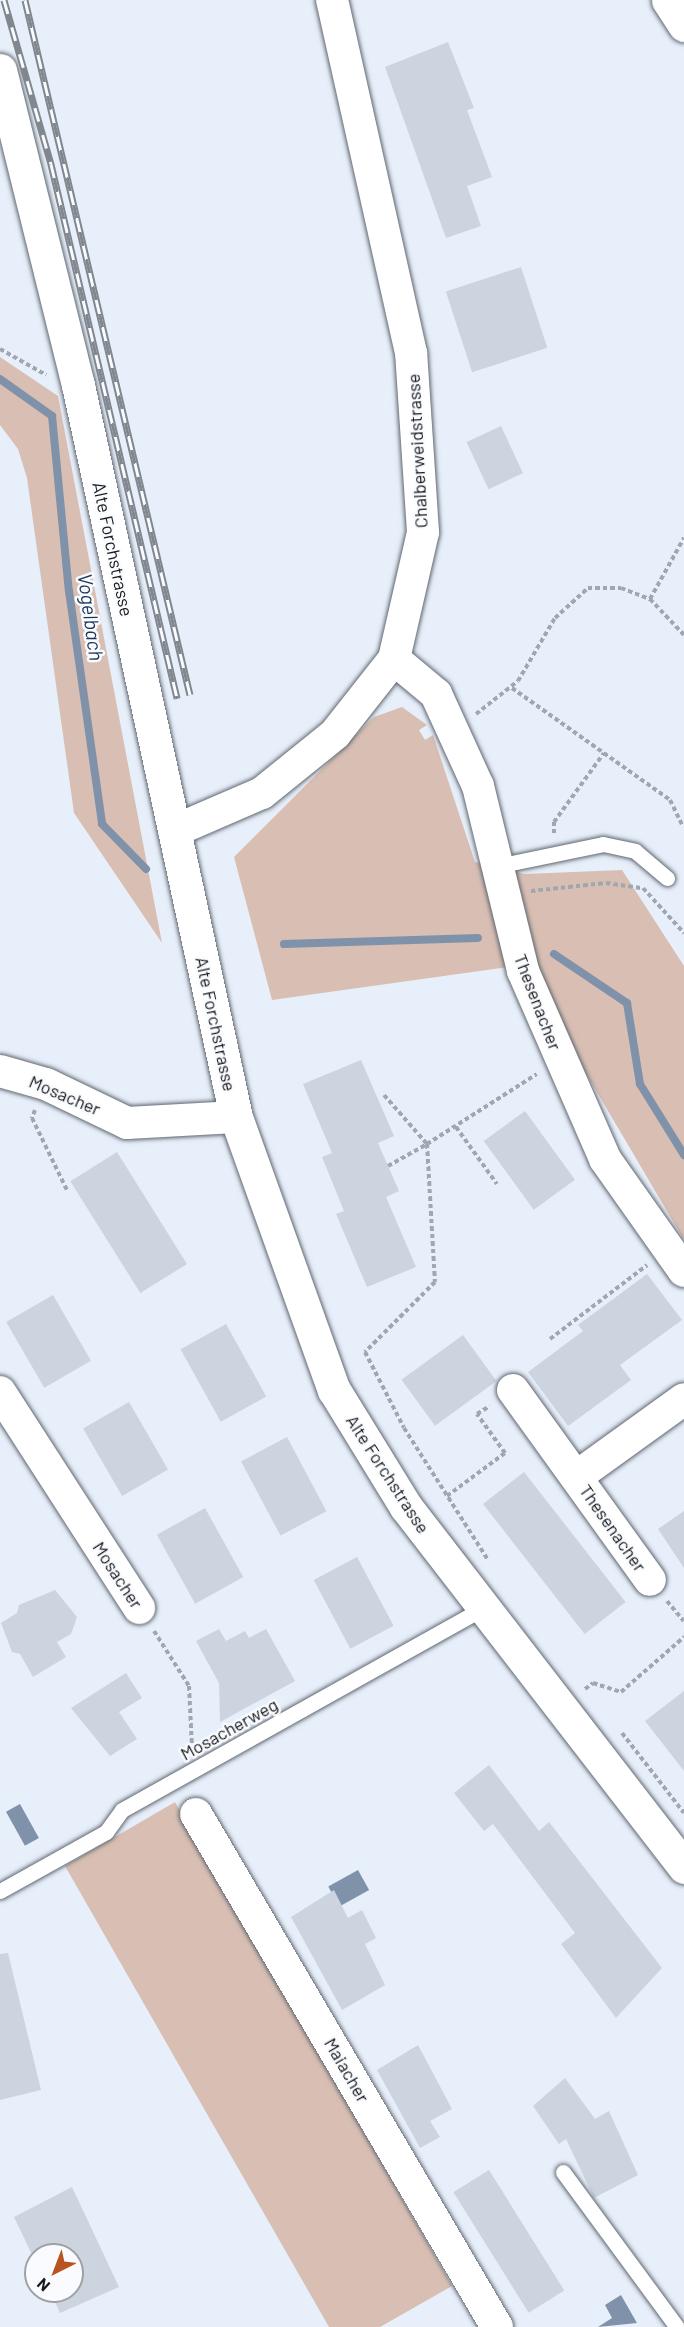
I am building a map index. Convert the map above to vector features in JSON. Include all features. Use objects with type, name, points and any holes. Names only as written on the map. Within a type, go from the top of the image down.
[{"type":"main road","points":[[668,0],[684,25]]},
{"type":"main road","name":"Alte Forchstrasse","points":[[0,70],[78,385],[236,1117],[334,1390],[406,1507],[684,1867]]},
{"type":"street","name":"Chalberweidstrasse","points":[[174,831],[262,793],[335,734],[394,659],[423,532],[411,353],[332,0]]},
{"type":"street","name":"Thesenacher","points":[[394,659],[436,694],[478,786],[523,971],[605,1159],[675,1261]]},
{"type":"street","name":"Mosacher","points":[[0,1071],[46,1084],[127,1123],[236,1117]]},
{"type":"street","name":"Thesenacher","points":[[513,1390],[650,1580]]},
{"type":"street","name":"Mosacher","points":[[0,1392],[139,1608]]},
{"type":"street","name":"Thesenacher","points":[[576,1477],[684,1399]]},
{"type":"street","name":"Maiacher","points":[[196,1814],[497,2327]]},
{"type":"lane","points":[[497,866],[603,844],[635,851],[667,878]]},
{"type":"lane","name":"Mosacherweg","points":[[0,1891],[106,1832],[122,1810],[199,1769],[483,1608]]},
{"type":"lane","points":[[563,2172],[677,2327]]},
{"type":"path","points":[[0,349],[31,370],[78,385]]},
{"type":"path","points":[[650,599],[684,538]]},
{"type":"path","points":[[452,729],[512,688],[555,618],[588,588],[621,588],[650,599],[684,635]]},
{"type":"path","points":[[512,688],[670,800],[682,825]]},
{"type":"path","points":[[552,855],[554,822],[604,753]]},
{"type":"path","points":[[507,904],[534,889],[606,883],[643,888],[684,933]]},
{"type":"path","points":[[388,1166],[456,1127],[561,1059]]},
{"type":"path","points":[[46,1084],[32,1118],[68,1192]]},
{"type":"path","points":[[384,1095],[427,1144],[435,1282],[365,1352],[447,1496],[495,1571]]},
{"type":"path","points":[[456,1127],[497,1184]]},
{"type":"path","points":[[550,1339],[675,1261]]},
{"type":"path","points":[[447,1496],[505,1453],[477,1414]]},
{"type":"path","name":"Mosacher","points":[[139,1608],[189,1686],[192,1758],[199,1769]]},
{"type":"path","points":[[585,1689],[593,1683],[621,1692],[684,1637]]},
{"type":"shaded area","points":[[0,357],[58,396],[162,943],[74,813],[27,478],[18,449],[0,425]]},
{"type":"shaded area","points":[[402,707],[427,725],[419,730],[425,740],[433,735],[475,862],[524,874],[622,870],[684,966],[684,1240],[571,1048],[537,963],[272,1000],[234,857],[374,717]]},
{"type":"shaded area","points":[[175,1802],[452,2286],[380,2327],[329,2327],[65,1866]]},
{"type":"water","points":[[20,1804],[39,1838],[25,1846],[6,1812]]},
{"type":"water","points":[[358,1870],[369,1890],[339,1907],[328,1886]]},
{"type":"water","points":[[621,2295],[637,2323],[598,2327],[612,2318],[605,2305]]},
{"type":"building","points":[[448,42],[474,108],[467,110],[492,177],[467,186],[481,226],[446,238],[385,67]]},
{"type":"building","points":[[521,267],[547,348],[472,372],[446,291]]},
{"type":"building","points":[[501,426],[523,473],[489,489],[467,442]]},
{"type":"building","points":[[361,1060],[394,1136],[378,1143],[399,1191],[386,1197],[416,1267],[367,1287],[336,1214],[344,1211],[322,1157],[332,1153],[303,1084]]},
{"type":"building","points":[[525,1111],[575,1180],[534,1210],[484,1141]]},
{"type":"building","points":[[117,1152],[187,1264],[140,1293],[70,1181]]},
{"type":"building","points":[[647,1274],[682,1320],[620,1365],[631,1380],[568,1426],[528,1372],[583,1331],[578,1325]]},
{"type":"building","points":[[53,1295],[91,1361],[44,1388],[6,1322]]},
{"type":"building","points":[[226,1324],[266,1397],[221,1422],[181,1349]]},
{"type":"building","points":[[463,1335],[497,1381],[435,1426],[402,1380]]},
{"type":"building","points":[[129,1402],[168,1470],[122,1496],[83,1428]]},
{"type":"building","points":[[287,1437],[326,1511],[281,1536],[241,1461]]},
{"type":"building","points":[[524,1472],[626,1602],[585,1634],[483,1504]]},
{"type":"building","points":[[205,1508],[243,1577],[195,1604],[157,1535]]},
{"type":"building","points":[[684,1511],[684,1568],[658,1529]]},
{"type":"building","points":[[357,1557],[394,1626],[350,1649],[314,1580]]},
{"type":"building","points":[[55,1590],[77,1617],[71,1634],[57,1642],[66,1657],[33,1677],[20,1654],[12,1652],[1,1623],[17,1613],[19,1605]]},
{"type":"building","points":[[219,1629],[226,1641],[245,1631],[249,1638],[266,1629],[295,1681],[220,1722],[219,1683],[196,1641]]},
{"type":"building","points":[[126,1673],[142,1698],[119,1712],[137,1739],[110,1756],[71,1708]]},
{"type":"building","points":[[684,1691],[684,1771],[645,1721]]},
{"type":"building","points":[[489,1765],[539,1831],[549,1822],[662,1968],[616,2018],[561,1944],[575,1933],[493,1824],[484,1831],[454,1793]]},
{"type":"building","points":[[334,1890],[348,1918],[362,1910],[376,1938],[365,1944],[385,1985],[342,2010],[291,1917]]},
{"type":"building","points":[[8,1953],[41,2090],[0,2100],[0,1954]]},
{"type":"building","points":[[418,2045],[452,2109],[430,2121],[440,2137],[420,2148],[377,2070]]},
{"type":"building","points":[[565,2078],[595,2119],[609,2111],[638,2175],[594,2198],[566,2139],[559,2144],[533,2106]]},
{"type":"building","points":[[489,2170],[564,2290],[529,2313],[453,2192]]},
{"type":"building","points":[[72,2187],[119,2287],[84,2302],[84,2243],[26,2243],[14,2217]]},
{"type":"building","points":[[55,2303],[83,2303],[60,2313]]},
{"type":"waterway","name":"Vogelbach","points":[[0,379],[52,416],[69,591],[102,824],[146,869]]},
{"type":"waterway","name":"Vogelbach","points":[[284,944],[478,938]]},
{"type":"waterway","name":"Vogelbach","points":[[554,954],[627,1003],[640,1084],[684,1155]]},
{"type":"railway","points":[[4,0],[51,164],[177,698]]},
{"type":"railway","points":[[25,0],[190,695]]}]
